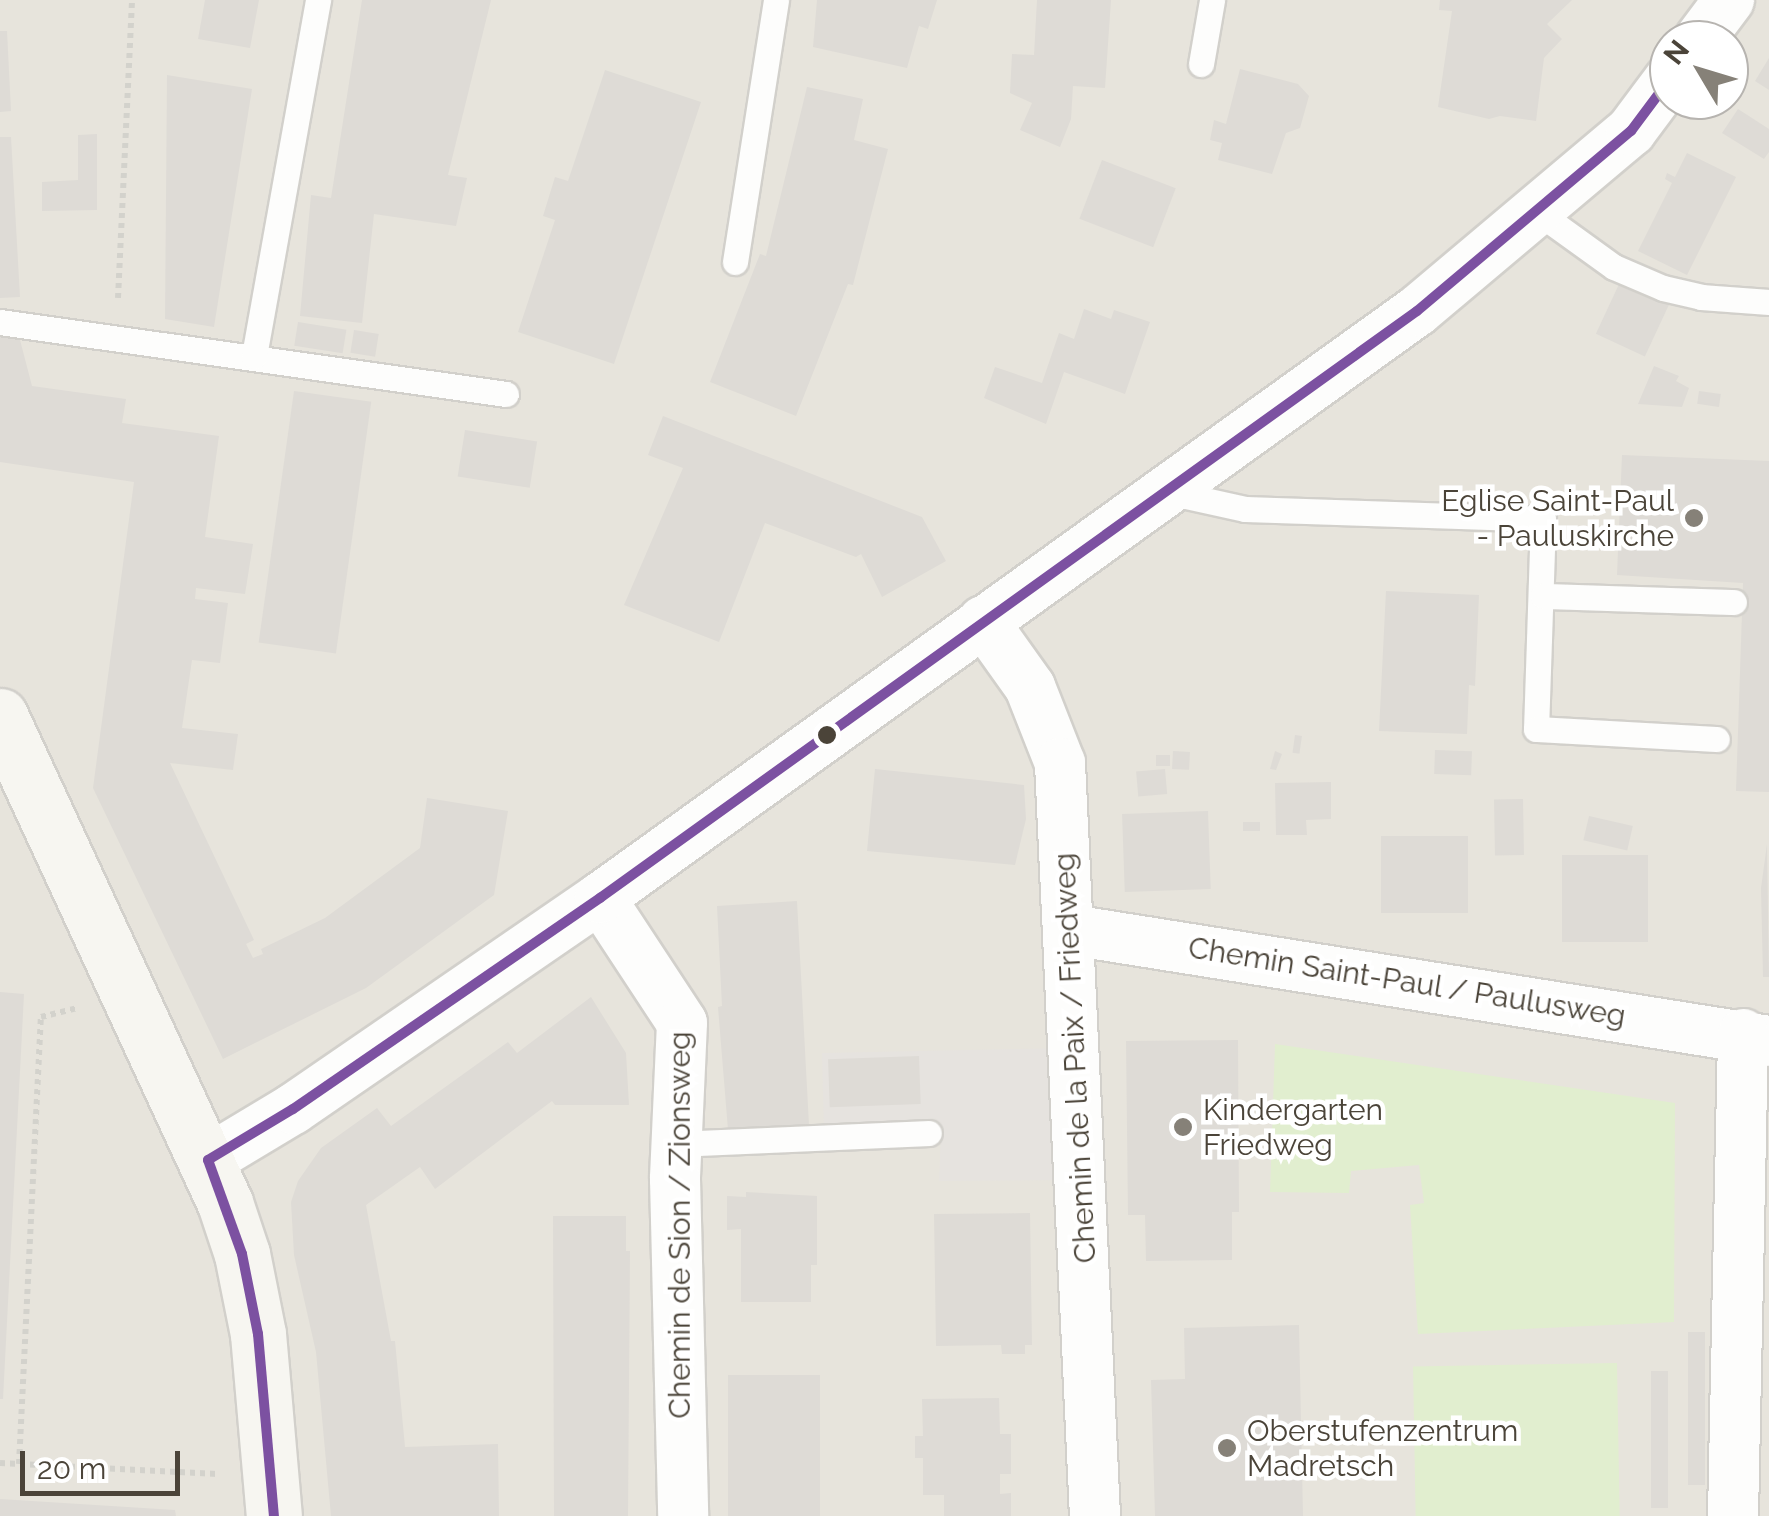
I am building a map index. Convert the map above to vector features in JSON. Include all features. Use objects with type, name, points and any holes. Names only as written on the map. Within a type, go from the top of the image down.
[{"type":"main road","points":[[0,716],[208,1160],[242,1254],[258,1334],[274,1516]]},
{"type":"street","points":[[208,1160],[294,1109],[600,898],[1417,311],[1539,213],[1631,131],[1649,107]]},
{"type":"street","name":"Chemin de la Paix / Friedweg","points":[[983,621],[1030,687],[1060,763],[1071,930],[1095,1516]]},
{"type":"street","name":"Chemin de Sion / Zionsweg","points":[[600,898],[682,1024],[676,1144],[683,1516]]},
{"type":"street","name":"Chemin Saint-Paul / Paulusweg","points":[[1071,930],[1756,1037],[1733,1516]]},
{"type":"lane","points":[[254,356],[318,0]]},
{"type":"lane","points":[[735,262],[776,0]]},
{"type":"lane","points":[[1201,64],[1212,0]]},
{"type":"lane","points":[[1539,213],[1614,267],[1663,288],[1701,297],[1769,302]]},
{"type":"lane","points":[[0,322],[506,394]]},
{"type":"lane","points":[[1168,492],[1245,509],[1543,519],[1536,729],[1716,739]]},
{"type":"lane","points":[[1543,596],[1734,602]]},
{"type":"lane","points":[[676,1144],[929,1133]]},
{"type":"path","points":[[116,338],[132,0]]},
{"type":"path","points":[[19,1464],[40,1017],[80,1007]]},
{"type":"path","points":[[0,1463],[224,1474]]},
{"type":"shaded area","points":[[0,0],[1769,0],[1769,1516],[0,1516]]},
{"type":"shaded area","points":[[1070,1048],[1070,1180],[939,1181],[941,1131],[824,1135],[822,1053]]},
{"type":"green space","points":[[1275,1044],[1675,1103],[1674,1322],[1418,1334],[1410,1205],[1424,1203],[1419,1165],[1351,1171],[1349,1193],[1270,1192]]},
{"type":"green space","points":[[1617,1363],[1620,1516],[1416,1516],[1413,1367]]},
{"type":"building","points":[[205,0],[259,0],[250,48],[198,39]]},
{"type":"building","points":[[362,0],[491,0],[448,175],[467,178],[456,226],[374,214],[362,323],[300,316],[311,195],[331,198]]},
{"type":"building","points":[[817,0],[937,0],[928,29],[919,26],[907,68],[813,47]]},
{"type":"building","points":[[1037,0],[1111,0],[1105,88],[1073,86],[1071,119],[1060,147],[1020,130],[1032,103],[1010,93],[1012,54],[1034,55]]},
{"type":"building","points":[[1440,0],[1572,0],[1547,24],[1562,39],[1544,58],[1536,121],[1500,116],[1489,119],[1438,107],[1452,11],[1439,10]]},
{"type":"building","points":[[0,31],[7,31],[11,111],[0,112]]},
{"type":"building","points":[[1769,58],[1769,90],[1755,81]]},
{"type":"building","points":[[1240,69],[1298,84],[1309,96],[1300,128],[1286,133],[1272,174],[1218,160],[1222,143],[1210,140],[1214,120],[1226,124]]},
{"type":"building","points":[[605,70],[701,102],[614,364],[518,332],[555,220],[543,216],[555,177],[568,181]]},
{"type":"building","points":[[167,75],[252,89],[214,327],[165,319]]},
{"type":"building","points":[[807,87],[863,99],[854,140],[888,149],[853,285],[848,284],[796,416],[710,382],[760,254],[766,256]]},
{"type":"building","points":[[1749,116],[1769,129],[1769,152],[1764,159],[1722,133],[1731,120],[1749,120]]},
{"type":"building","points":[[97,134],[97,210],[42,211],[42,182],[78,180],[78,135]]},
{"type":"building","points":[[0,137],[11,137],[20,297],[0,298]]},
{"type":"building","points":[[1687,153],[1736,177],[1687,275],[1638,251],[1672,183],[1665,179],[1667,173],[1675,177]]},
{"type":"building","points":[[1102,160],[1176,188],[1153,247],[1079,219]]},
{"type":"building","points":[[1620,282],[1669,305],[1645,356],[1596,334]]},
{"type":"building","points":[[1084,309],[1111,319],[1114,310],[1150,322],[1125,394],[1064,372],[1046,424],[984,398],[995,367],[1042,383],[1059,333],[1074,339]]},
{"type":"building","points":[[298,322],[346,330],[343,353],[294,346]]},
{"type":"building","points":[[354,330],[379,334],[375,357],[350,353]]},
{"type":"building","points":[[0,334],[19,336],[32,386],[126,399],[122,423],[219,436],[205,537],[253,544],[245,594],[196,588],[195,599],[228,603],[220,663],[192,660],[182,728],[238,734],[233,770],[170,763],[254,940],[246,944],[253,958],[263,954],[261,949],[325,918],[420,848],[427,798],[508,811],[494,895],[366,988],[223,1059],[93,788],[134,482],[0,462]]},
{"type":"building","points":[[1654,366],[1679,376],[1676,381],[1689,388],[1682,407],[1638,404]]},
{"type":"building","points":[[294,391],[371,402],[336,653],[259,643]]},
{"type":"building","points":[[1699,391],[1721,394],[1719,407],[1697,404]]},
{"type":"building","points":[[663,416],[922,517],[946,561],[882,597],[861,554],[856,557],[765,523],[719,642],[624,605],[683,468],[648,455]]},
{"type":"building","points":[[465,430],[537,441],[530,488],[458,476]]},
{"type":"building","name":"Eglise Saint-Paul - Pauluskirche","points":[[1622,455],[1769,461],[1769,792],[1736,791],[1743,583],[1617,575]]},
{"type":"building","points":[[1386,591],[1479,595],[1475,686],[1469,685],[1467,734],[1379,731]]},
{"type":"building","points":[[1295,735],[1302,736],[1299,754],[1292,753]]},
{"type":"building","points":[[1435,750],[1472,751],[1471,775],[1434,774]]},
{"type":"building","points":[[1173,751],[1190,752],[1189,770],[1172,769]]},
{"type":"building","points":[[1275,751],[1282,754],[1276,770],[1270,769]]},
{"type":"building","points":[[1156,755],[1170,755],[1170,766],[1156,766]]},
{"type":"building","points":[[875,769],[1024,785],[1026,819],[1015,865],[867,851]]},
{"type":"building","points":[[1165,769],[1167,794],[1138,796],[1136,772]]},
{"type":"building","points":[[1331,782],[1331,819],[1306,820],[1307,835],[1276,835],[1275,783]]},
{"type":"building","points":[[1523,799],[1524,855],[1495,855],[1494,800]]},
{"type":"building","points":[[1208,811],[1211,889],[1125,892],[1122,814]]},
{"type":"building","points":[[1589,816],[1633,826],[1627,850],[1583,840]]},
{"type":"building","points":[[1243,822],[1260,822],[1260,831],[1243,831]]},
{"type":"building","points":[[1381,836],[1468,836],[1468,913],[1381,913]]},
{"type":"building","points":[[1767,844],[1769,977],[1763,977],[1761,888]]},
{"type":"building","points":[[1562,855],[1648,855],[1648,942],[1562,942]]},
{"type":"building","points":[[797,901],[809,1125],[728,1130],[718,1007],[722,1006],[717,906]]},
{"type":"building","points":[[0,992],[24,994],[3,1399],[0,1399]]},
{"type":"building","points":[[591,997],[626,1053],[629,1105],[555,1105],[552,1101],[435,1189],[420,1167],[366,1205],[391,1341],[395,1341],[405,1447],[498,1444],[499,1516],[331,1516],[316,1352],[294,1255],[291,1202],[298,1181],[321,1148],[377,1108],[391,1126],[508,1042],[517,1053]]},
{"type":"building","name":"Kindergarten Friedweg","points":[[1238,1040],[1239,1212],[1232,1212],[1232,1260],[1146,1261],[1145,1215],[1128,1215],[1126,1041]]},
{"type":"building","points":[[919,1056],[921,1104],[830,1107],[828,1059]]},
{"type":"building","points":[[1290,1138],[1305,1138],[1304,1147],[1289,1146]]},
{"type":"building","points":[[746,1192],[817,1196],[817,1265],[811,1265],[811,1302],[741,1302],[741,1229],[727,1230],[727,1196],[746,1197]]},
{"type":"building","points":[[1030,1213],[1032,1345],[1025,1345],[1025,1354],[1002,1354],[1001,1345],[936,1346],[934,1214]]},
{"type":"building","points":[[553,1216],[626,1216],[626,1251],[630,1251],[628,1516],[554,1516]]},
{"type":"building","name":"Oberstufenzentrum Madretsch","points":[[1299,1325],[1303,1516],[1155,1516],[1151,1380],[1185,1379],[1184,1328]]},
{"type":"building","points":[[1688,1332],[1705,1332],[1705,1485],[1688,1485]]},
{"type":"building","points":[[1651,1371],[1668,1371],[1668,1508],[1651,1508]]},
{"type":"building","points":[[728,1375],[820,1375],[820,1516],[728,1516]]},
{"type":"building","points":[[999,1398],[1000,1434],[1011,1434],[1011,1474],[1000,1474],[1000,1494],[1011,1493],[1011,1516],[944,1516],[944,1495],[923,1495],[923,1458],[915,1458],[915,1436],[923,1436],[922,1399]]},
{"type":"building","points":[[0,1499],[175,1510],[176,1516],[0,1516]]},
{"type":"transit line","points":[[208,1160],[293,1109],[600,898],[1417,311],[1631,131],[1649,107]]},
{"type":"transit line","points":[[208,1160],[242,1254],[258,1334],[274,1516]]},
{"type":"place","name":"Eglise Saint-Paul - Pauluskirche","points":[[1694,518]]},
{"type":"place","name":"Kindergarten Friedweg","points":[[1183,1127]]},
{"type":"place","name":"Oberstufenzentrum Madretsch","points":[[1227,1448]]}]
